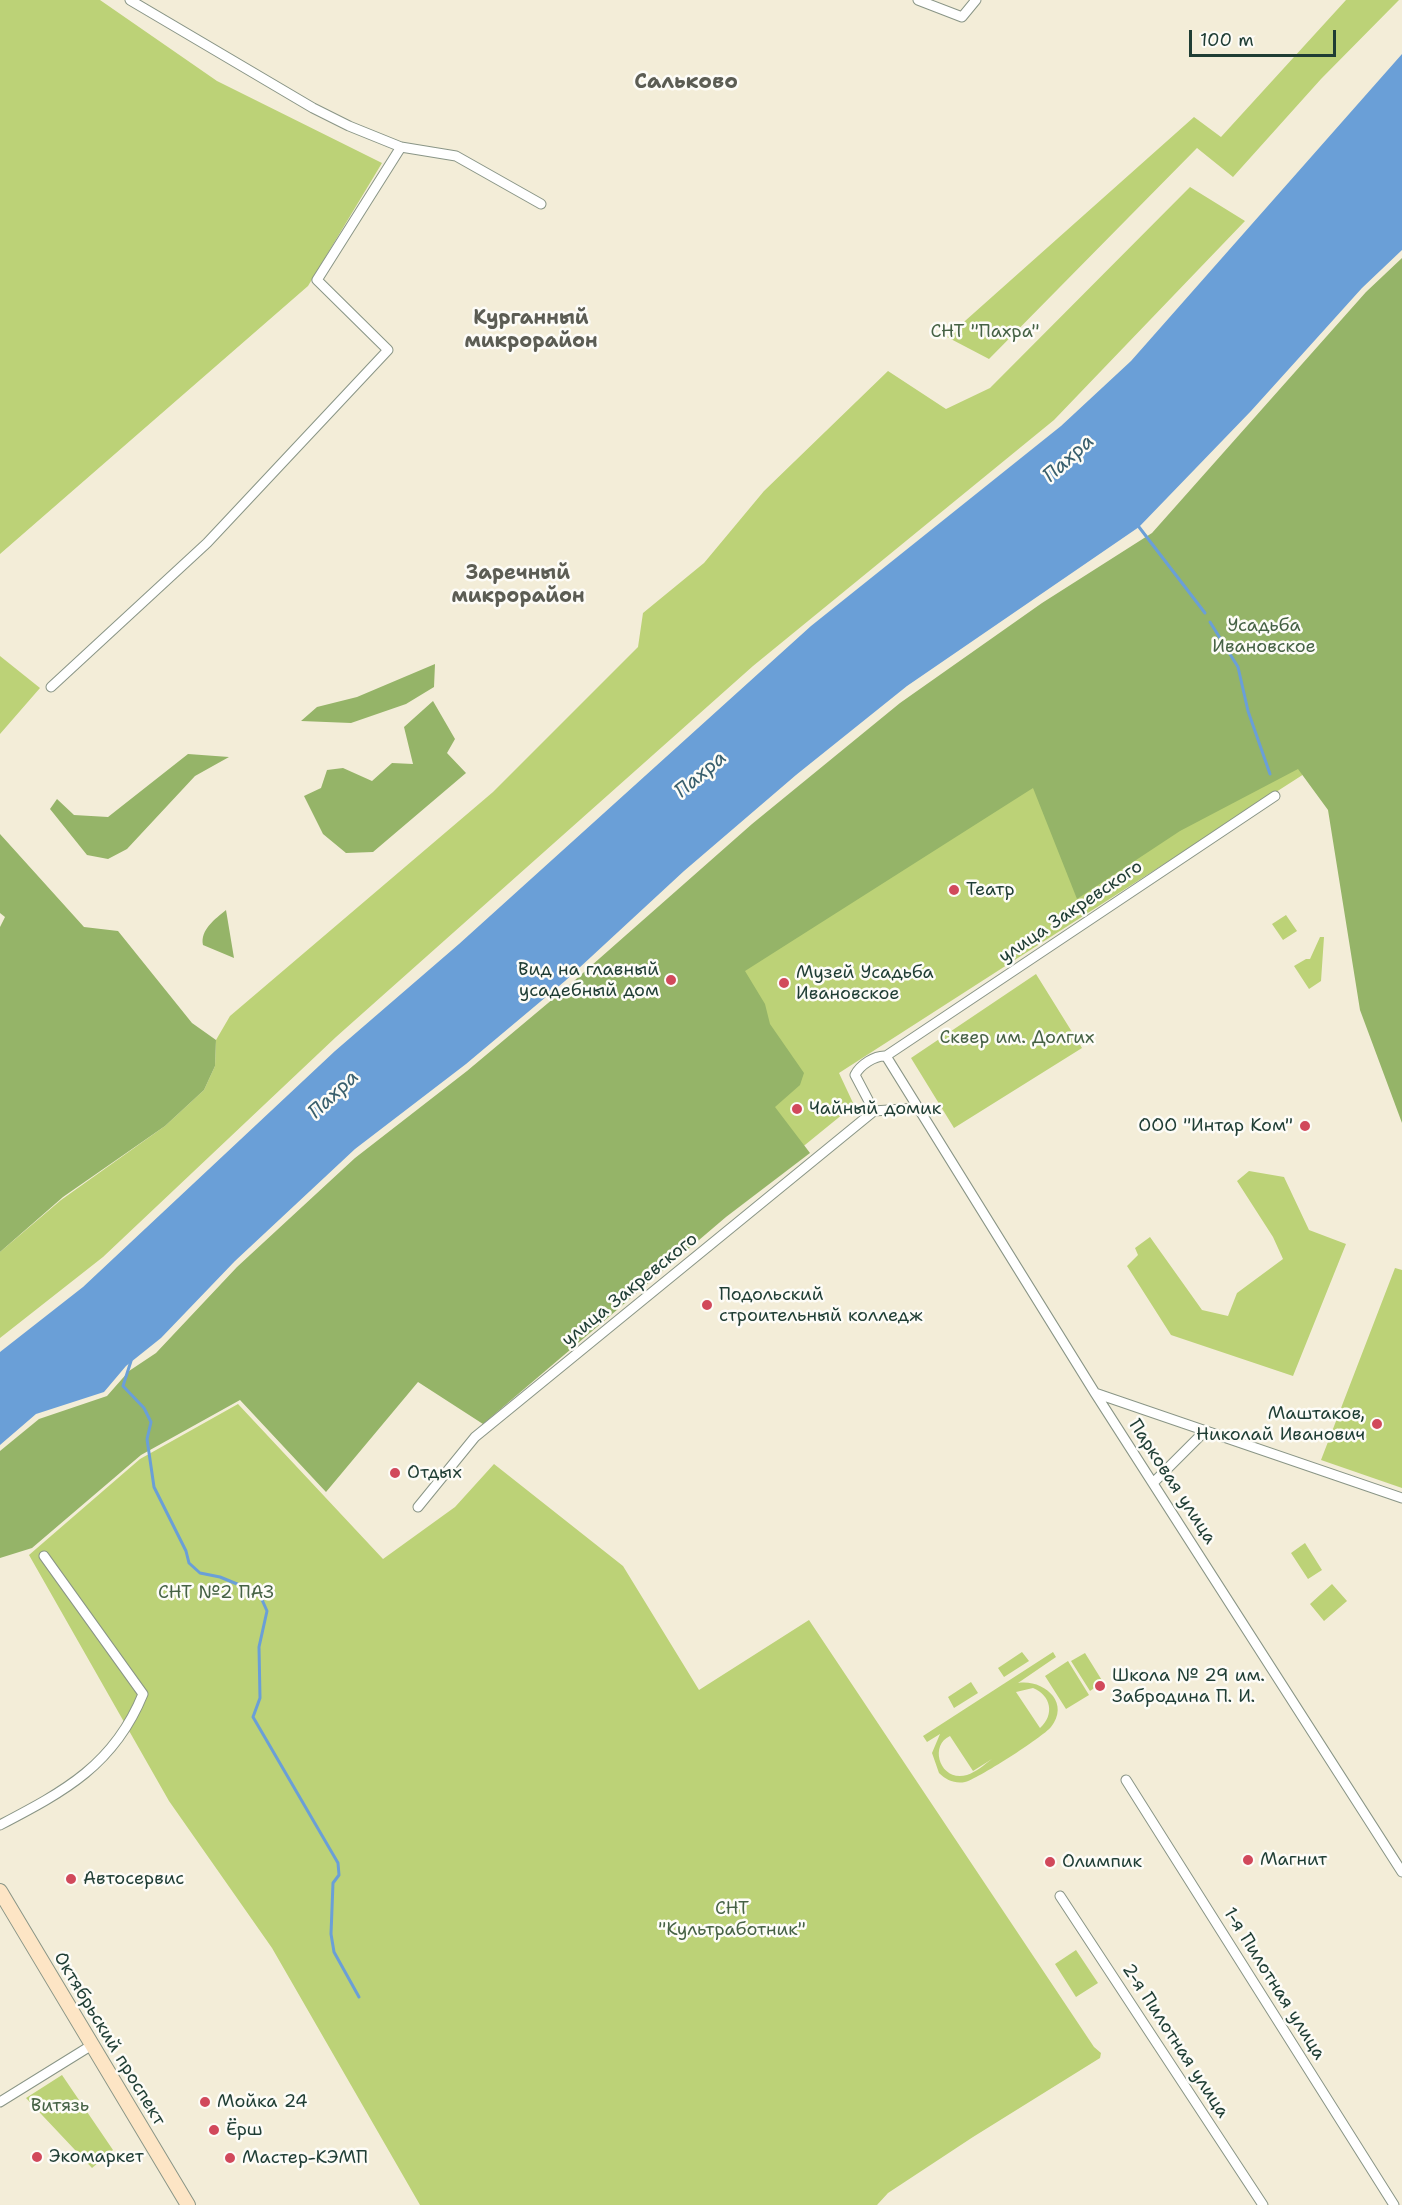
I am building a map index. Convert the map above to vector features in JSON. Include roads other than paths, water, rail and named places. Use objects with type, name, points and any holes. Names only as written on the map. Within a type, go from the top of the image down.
[{"type":"main road","name":"Октябрьский проспект","points":[[0,1891],[188,2205]]},
{"type":"street","points":[[130,0],[313,108],[372,137],[401,147],[456,156],[541,204]]},
{"type":"street","points":[[918,0],[962,17],[976,0]]},
{"type":"street","points":[[51,687],[207,543],[388,350],[317,280],[401,147]]},
{"type":"street","name":"улица Закревского","points":[[886,1056],[1275,796]]},
{"type":"street","points":[[886,1056],[879,1055],[858,1068],[855,1075],[874,1111],[917,1108]]},
{"type":"street","name":"Парковая улица","points":[[886,1056],[1095,1393],[1402,1872]]},
{"type":"street","name":"улица Закревского","points":[[418,1508],[476,1437],[874,1111]]},
{"type":"street","points":[[1095,1393],[1402,1498]]},
{"type":"street","points":[[1153,1483],[1204,1432]]},
{"type":"street","points":[[0,1825],[84,1777],[134,1717],[143,1694],[44,1556]]},
{"type":"street","name":"1-я Пилотная улица","points":[[1126,1780],[1395,2205]]},
{"type":"street","name":"2-я Пилотная улица","points":[[1060,1896],[1263,2205]]},
{"type":"street","points":[[0,2102],[92,2045]]},
{"type":"water","name":"Пахра","points":[[1402,54],[1402,250],[1362,288],[1251,411],[1139,527],[907,686],[796,775],[684,871],[565,981],[466,1064],[355,1149],[235,1261],[161,1338],[126,1366],[104,1392],[36,1414],[0,1445],[0,1352],[83,1287],[335,1051],[459,944],[811,626],[1061,426],[1131,361]]},
{"type":"waterway","points":[[1139,527],[1205,613]]},
{"type":"waterway","points":[[1210,622],[1238,667],[1248,711],[1270,774]]},
{"type":"waterway","points":[[131,1361],[123,1386],[144,1408],[151,1422],[147,1439],[154,1487],[186,1551],[189,1563],[200,1573],[220,1577],[259,1593],[267,1611],[259,1647],[260,1698],[253,1717],[338,1863],[339,1875],[333,1883],[331,1934],[334,1952],[359,1997]]},
{"type":"place","name":"Театр","points":[[954,890]]},
{"type":"place","name":"Вид на главный усадебный дом","points":[[671,980]]},
{"type":"place","name":"Музей Усадьба Ивановское","points":[[784,983]]},
{"type":"place","name":"Чайный домик","points":[[797,1109]]},
{"type":"place","name":"ООО \"Интар Ком\"","points":[[1305,1126]]},
{"type":"place","name":"Подольский строительный колледж","points":[[707,1305]]},
{"type":"place","name":"Маштаков, Николай Иванович","points":[[1377,1424]]},
{"type":"place","name":"Отдых","points":[[395,1473]]},
{"type":"place","name":"Школа № 29 им. Забродина П. И.","points":[[1100,1686]]},
{"type":"place","name":"Магнит","points":[[1248,1860]]},
{"type":"place","name":"Олимпик","points":[[1050,1862]]},
{"type":"place","name":"Автосервис","points":[[71,1879]]},
{"type":"place","name":"Мойка 24","points":[[205,2102]]},
{"type":"place","name":"Ёрш","points":[[214,2130]]},
{"type":"place","name":"Экомаркет","points":[[37,2157]]},
{"type":"place","name":"Мастер-КЭМП","points":[[230,2158]]},
{"type":"district","name":"Сальково","points":[[686,83]]},
{"type":"district","name":"Курганный микрорайон","points":[[531,330]]},
{"type":"district","name":"Заречный микрорайон","points":[[518,586]]},
{"type":"park label","name":"СНТ \"Пахра\"","points":[[985,332]]},
{"type":"park label","name":"Усадьба Ивановское","points":[[1264,636]]},
{"type":"park label","name":"Сквер им. Долгих","points":[[1017,1038]]},
{"type":"park label","name":"СНТ №2 ПАЗ","points":[[216,1593]]},
{"type":"park label","name":"СНТ \"Культработник\"","points":[[732,1919]]},
{"type":"park label","name":"Витязь","points":[[60,2106]]}]
